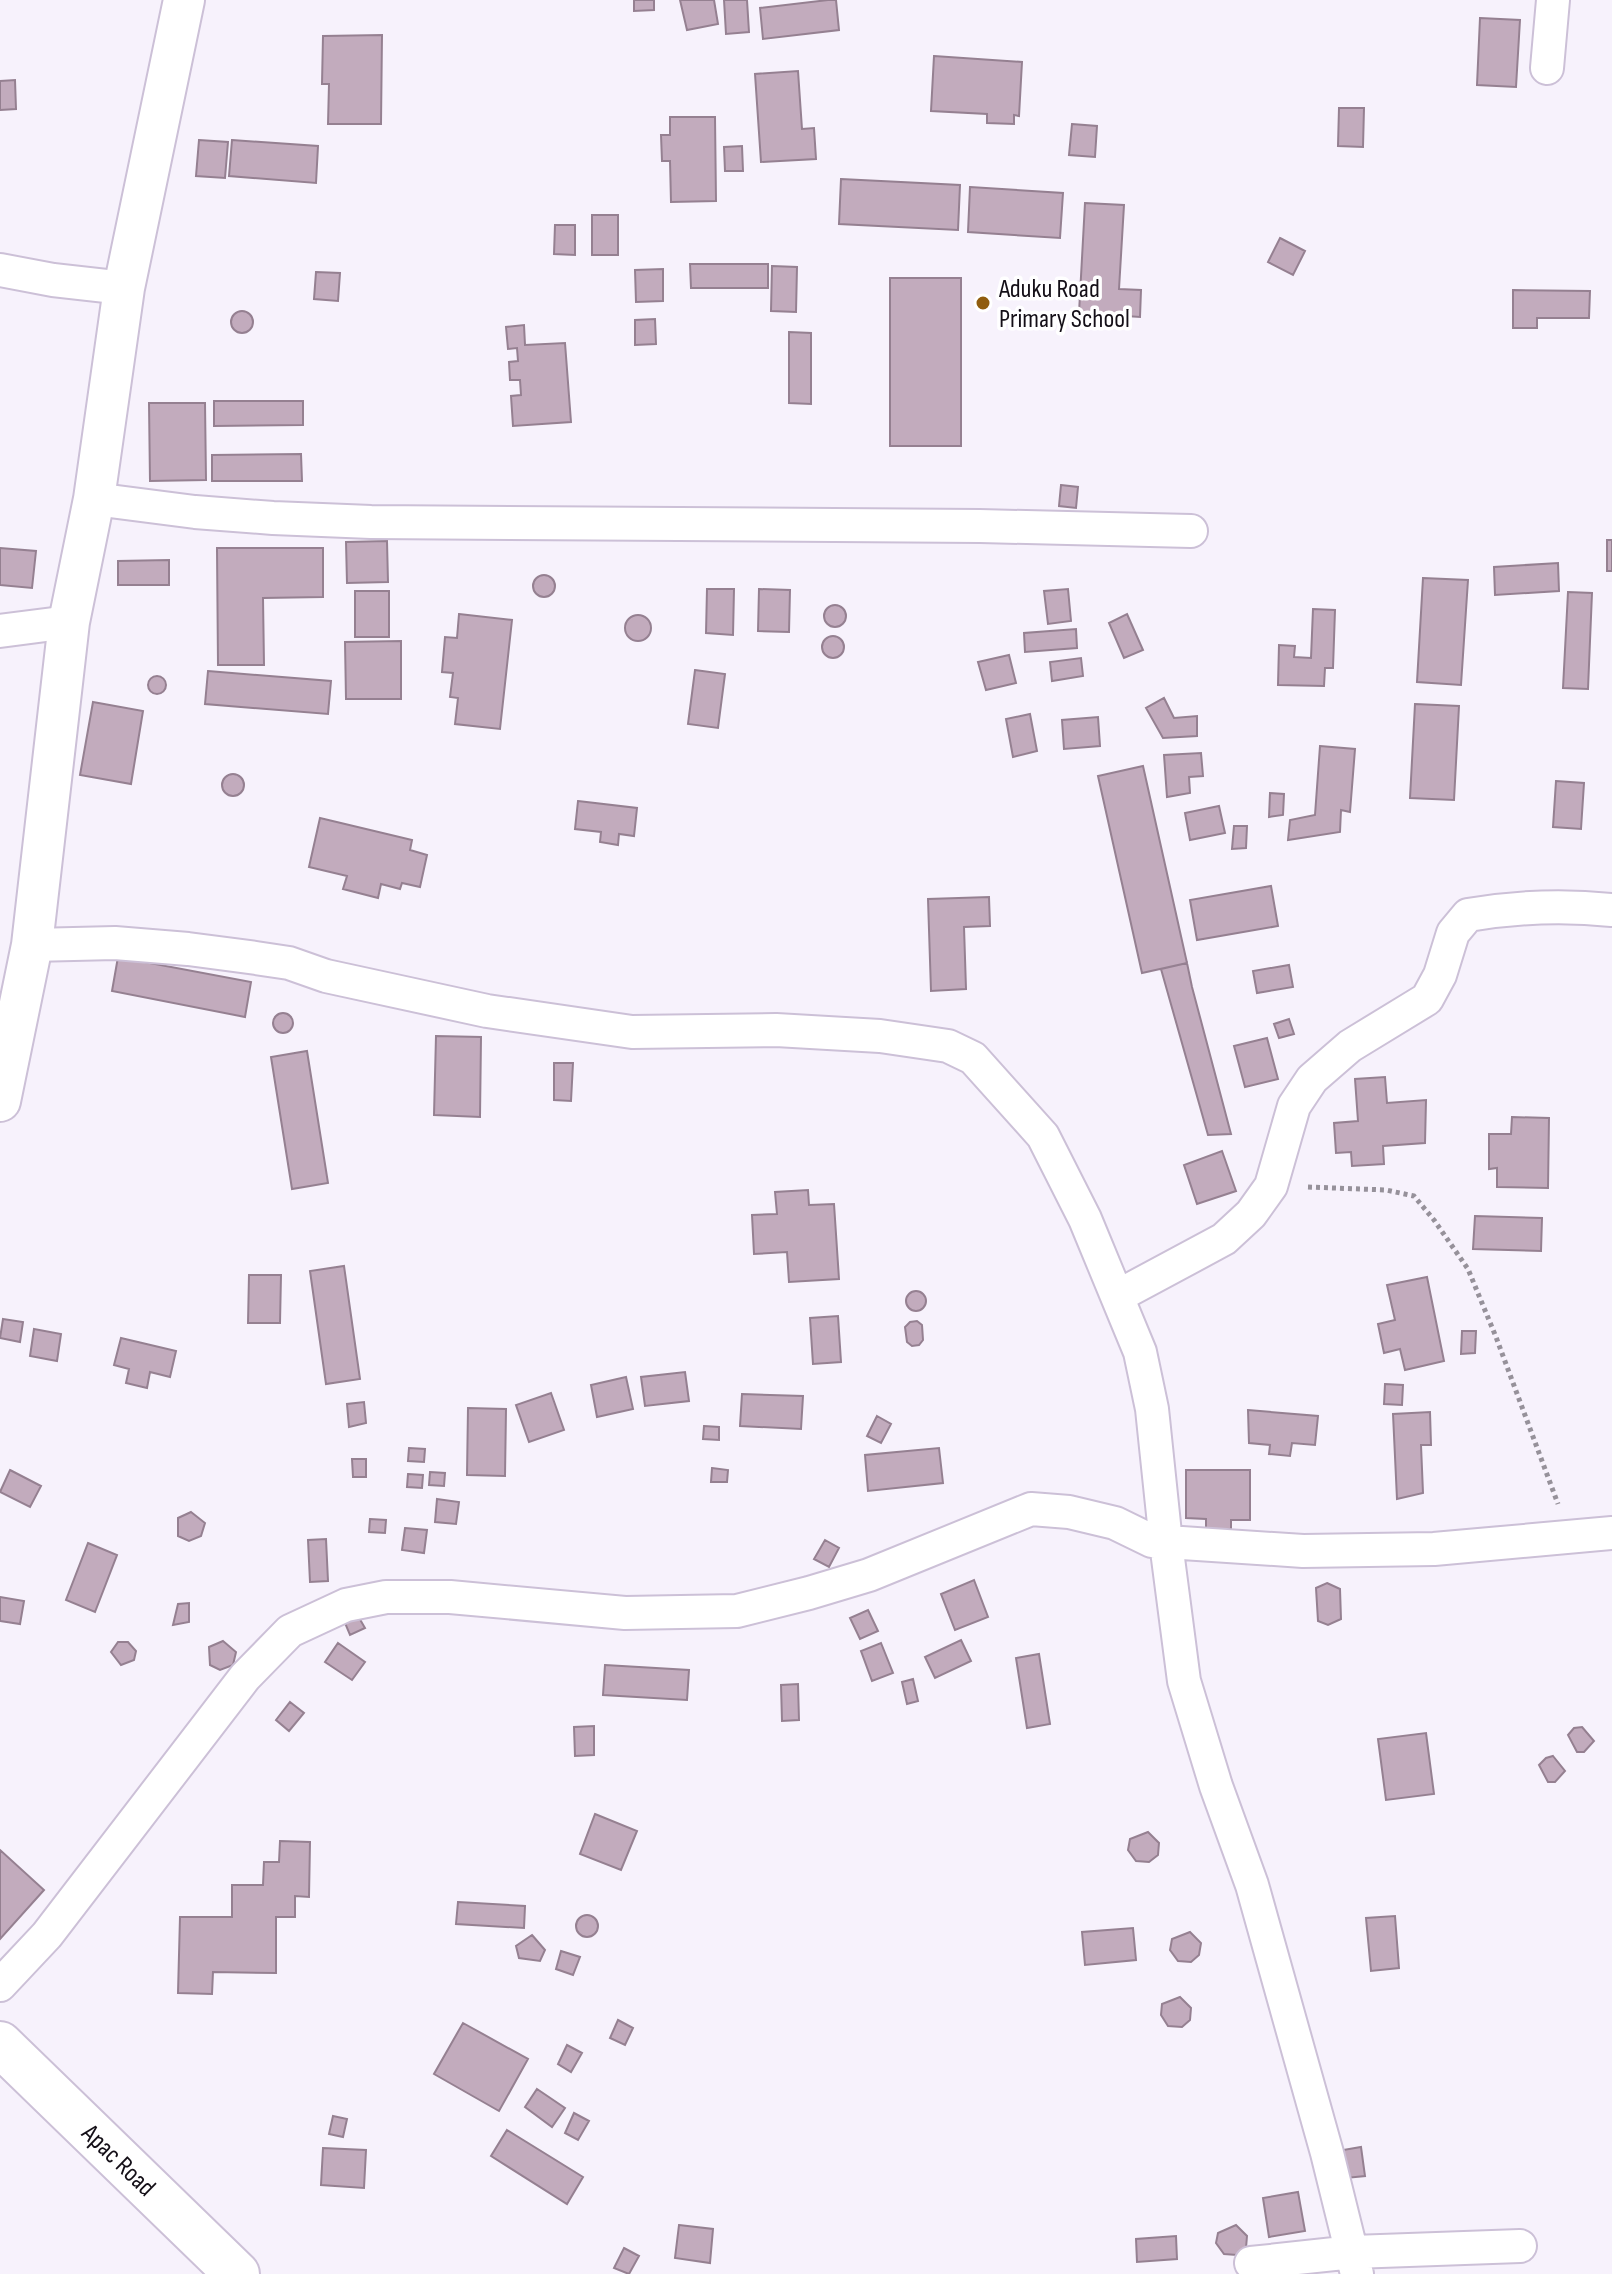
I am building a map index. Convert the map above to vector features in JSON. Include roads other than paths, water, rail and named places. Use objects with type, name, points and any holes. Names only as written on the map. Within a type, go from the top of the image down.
[{"type":"main road","name":"Apac Road","points":[[0,2044],[237,2274]]},
{"type":"street","points":[[0,1101],[32,945],[69,622],[94,499],[124,288],[184,0]]},
{"type":"street","points":[[1547,68],[1553,0]]},
{"type":"street","points":[[0,270],[124,288]]},
{"type":"street","points":[[94,499],[210,513],[357,521],[980,526],[1191,531]]},
{"type":"street","points":[[0,631],[69,622]]},
{"type":"street","points":[[1118,1296],[1224,1239],[1251,1214],[1271,1186],[1294,1106],[1312,1079],[1350,1046],[1427,999],[1440,975],[1453,933],[1468,915],[1510,908],[1612,910]]},
{"type":"street","points":[[32,945],[115,943],[256,958],[289,963],[326,976],[487,1011],[632,1032],[776,1030],[880,1036],[948,1046],[973,1058],[1043,1136],[1085,1219],[1140,1352],[1152,1409],[1184,1681],[1216,1786],[1252,1885],[1355,2263]]},
{"type":"street","points":[[0,1985],[47,1935],[245,1677],[290,1631],[346,1605],[386,1597],[450,1597],[625,1613],[737,1611],[869,1575],[1031,1509],[1069,1512],[1115,1523],[1152,1541],[1303,1551],[1448,1548],[1612,1533]]},
{"type":"street","points":[[1251,2263],[1355,2263],[1520,2246]]},
{"type":"place","name":"Aduku Road Primary School","points":[[983,303]]}]
